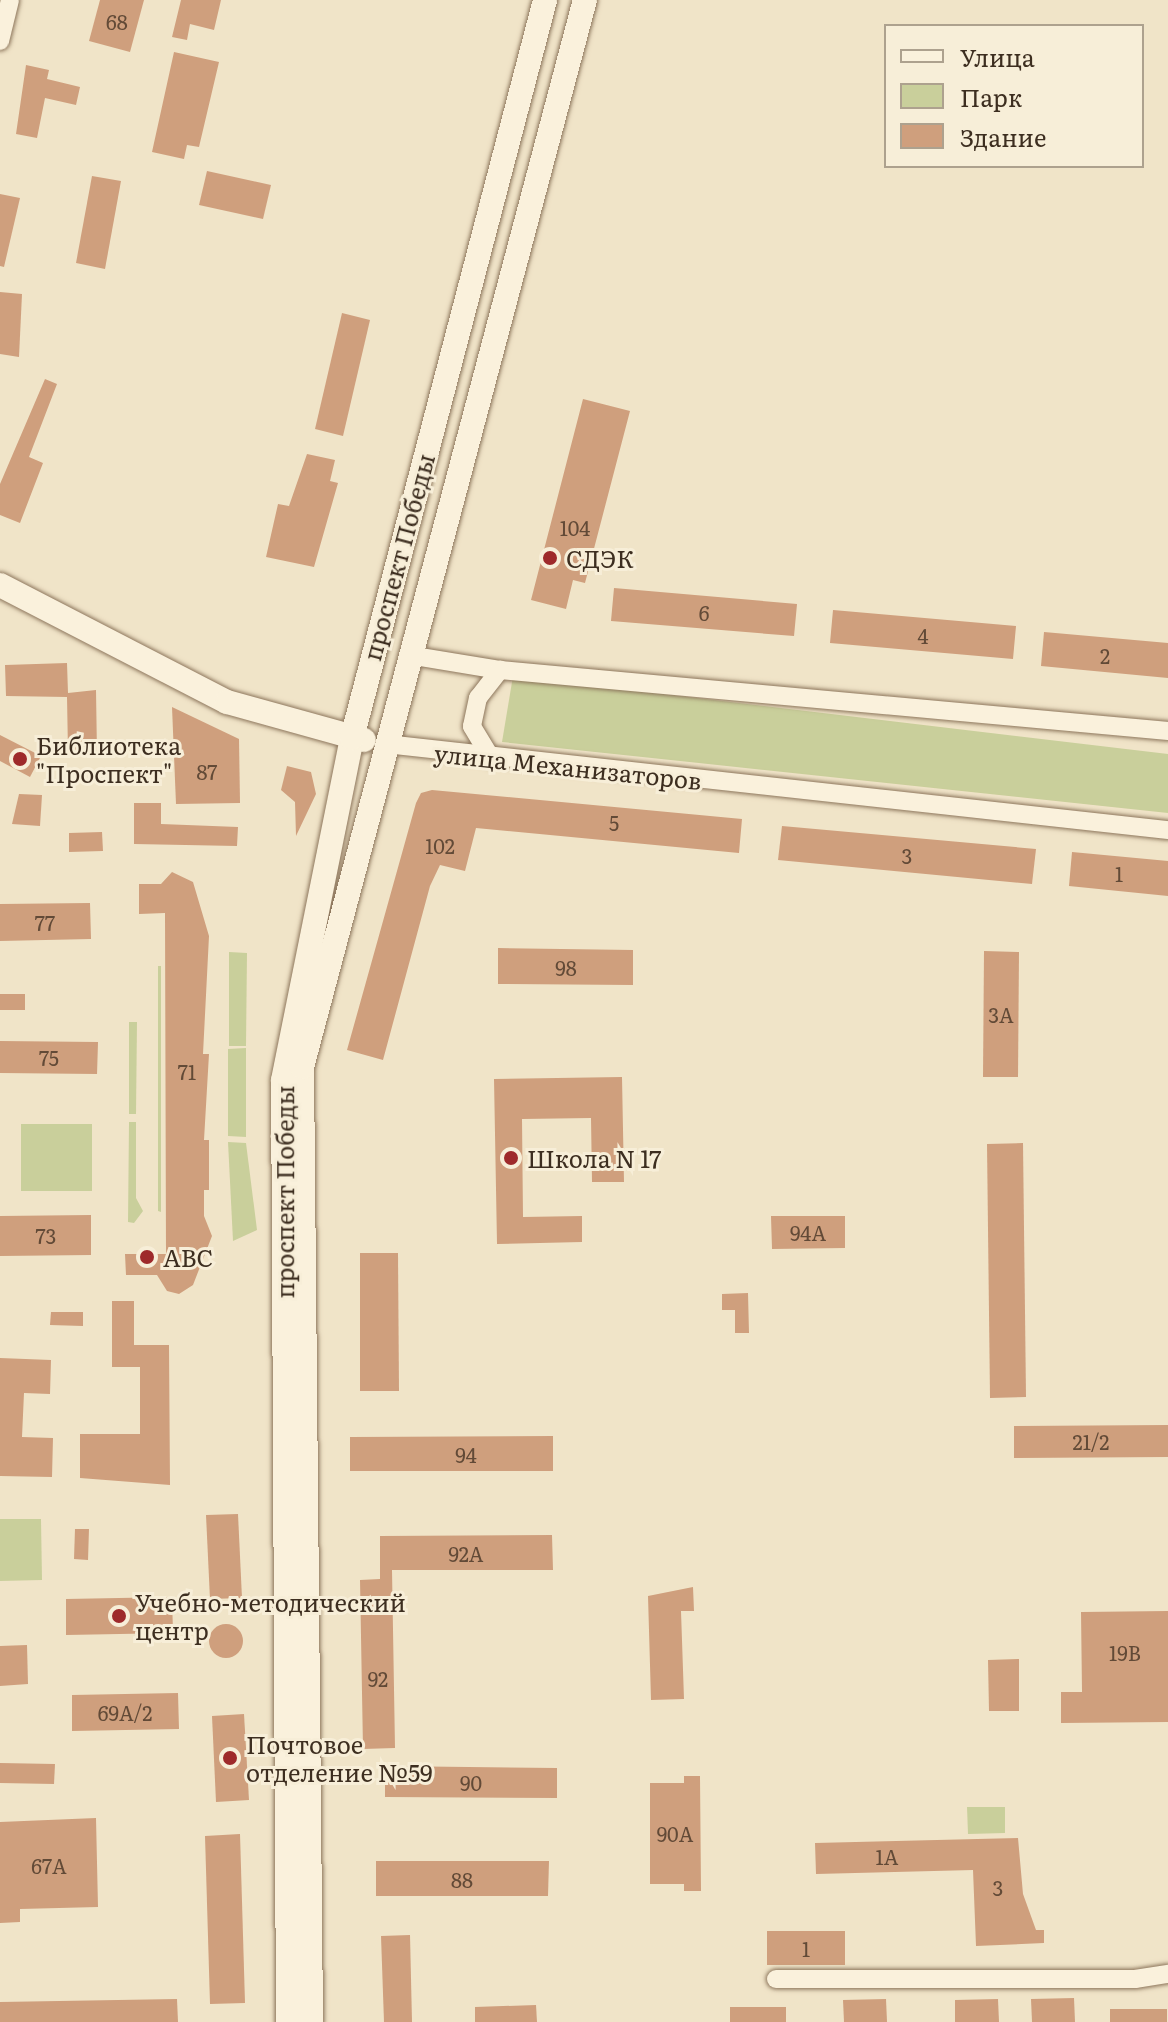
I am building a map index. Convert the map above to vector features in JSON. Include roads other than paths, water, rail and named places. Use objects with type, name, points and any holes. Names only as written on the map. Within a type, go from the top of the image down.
[{"type":"main road","name":"проспект Победы","points":[[288,2022],[283,1080],[352,738],[545,0]]},
{"type":"main road","name":"проспект Победы","points":[[311,2022],[300,1082],[409,655],[585,0]]},
{"type":"main road","points":[[444,381],[460,390],[481,389]]},
{"type":"main road","name":"улица Механизаторов","points":[[0,585],[227,702],[352,738],[386,744]]},
{"type":"street","points":[[0,41],[10,0]]},
{"type":"street","points":[[409,655],[500,670],[1168,731]]},
{"type":"street","points":[[491,758],[472,726],[478,698],[500,670]]},
{"type":"street","name":"улица Механизаторов","points":[[386,744],[491,758],[1168,830]]},
{"type":"street","points":[[776,1979],[1135,1979],[1168,1974]]},
{"type":"place","name":"СДЭК","points":[[550,558]]},
{"type":"place","name":"Библиотека \"Проспект\"","points":[[20,759]]},
{"type":"place","name":"Школа N 17","points":[[511,1158]]},
{"type":"place","name":"АВС","points":[[147,1257]]},
{"type":"place","name":"Учебно-методический центр","points":[[119,1616]]},
{"type":"place","name":"Почтовое отделение №59","points":[[230,1758]]}]
